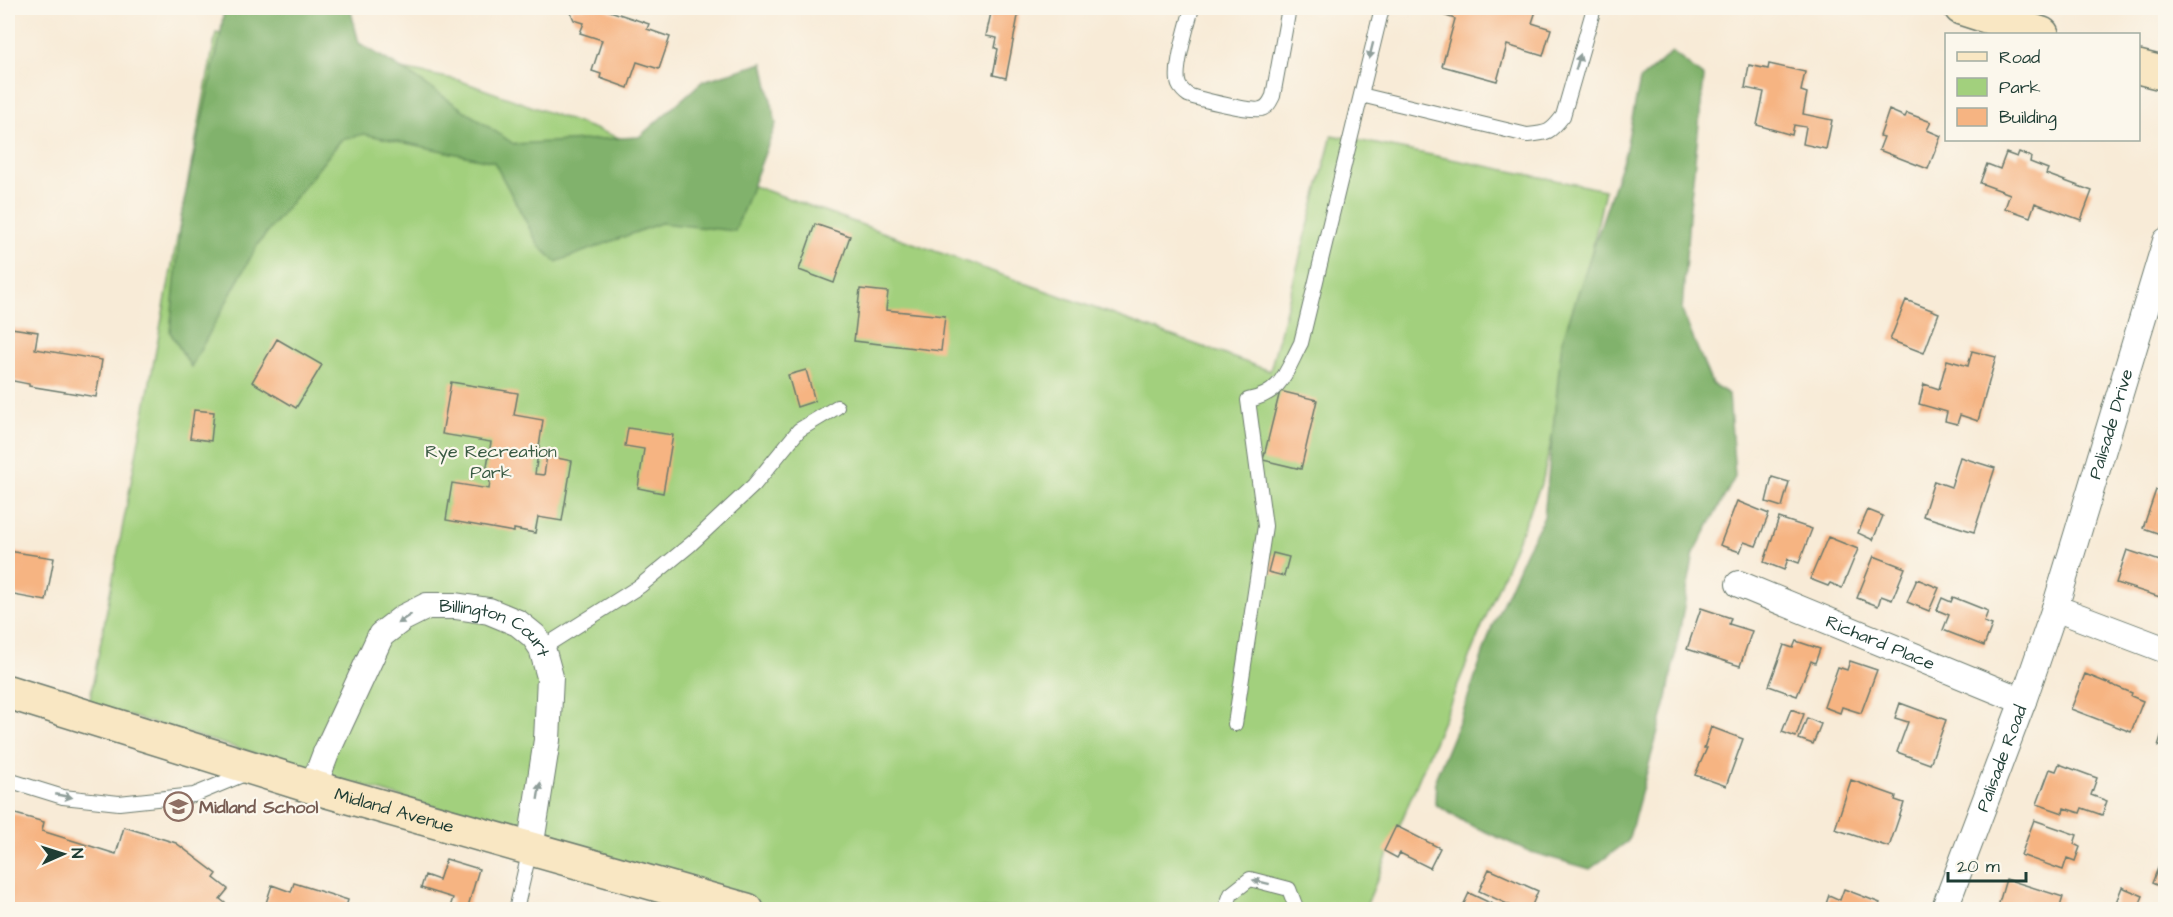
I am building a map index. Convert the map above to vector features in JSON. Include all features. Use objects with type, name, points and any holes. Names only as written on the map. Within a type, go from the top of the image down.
[{"type":"street","points":[[1961,8],[2039,33]]},
{"type":"street","points":[[2140,67],[2166,74]]},
{"type":"street","name":"Palisade Drive","points":[[2055,608],[2166,241]]},
{"type":"street","name":"Richard Place","points":[[1738,584],[2023,701]]},
{"type":"street","name":"Billington Court","points":[[313,787],[326,753],[381,635],[403,618],[427,606],[455,606],[489,611],[518,623],[534,636],[542,648],[550,677],[548,730],[530,849]]},
{"type":"street","points":[[2055,608],[2166,650]]},
{"type":"street","name":"Palisade Road","points":[[1944,909],[2023,701],[2055,608]]},
{"type":"street","name":"Midland Avenue","points":[[8,692],[313,787],[747,909]]},
{"type":"lane","points":[[1192,8],[1178,72],[1179,84],[1186,94],[1246,109],[1260,110],[1269,105],[1273,96],[1290,8]]},
{"type":"lane","points":[[1235,724],[1264,526],[1248,400],[1263,398],[1278,386],[1301,343],[1382,8]]},
{"type":"lane","points":[[1361,95],[1527,135],[1553,129],[1563,116],[1594,8]]},
{"type":"lane","points":[[542,648],[640,586],[666,565],[754,485],[799,430],[837,406]]},
{"type":"lane","points":[[8,780],[63,797],[119,803],[194,795],[257,768]]},
{"type":"lane","points":[[516,909],[530,849]]},
{"type":"lane","points":[[1225,909],[1231,894],[1250,879],[1289,889],[1297,909]]},
{"type":"green space","points":[[224,8],[350,8],[359,43],[413,76],[514,144],[639,137],[703,81],[763,63],[776,124],[735,231],[661,223],[556,262],[539,246],[494,162],[364,134],[341,140],[258,244],[191,367],[170,332],[182,211],[221,32]]},
{"type":"green space","name":"Rye Recreation Park","points":[[216,33],[458,80],[1270,371],[1332,135],[1605,190],[1543,479],[1365,909],[776,909],[89,704]]},
{"type":"green space","points":[[1672,52],[1704,77],[1689,216],[1682,311],[1712,384],[1729,394],[1735,477],[1694,553],[1667,698],[1628,841],[1590,869],[1531,852],[1466,823],[1435,804],[1436,777],[1463,712],[1492,627],[1544,517],[1562,341],[1625,153],[1640,80]]},
{"type":"building","points":[[572,8],[601,8],[649,24],[647,29],[670,37],[659,69],[637,62],[628,88],[600,78],[601,74],[592,71],[602,40],[580,33],[584,23],[574,20],[571,13]]},
{"type":"building","points":[[992,8],[1019,11],[1006,78],[993,75],[998,49],[995,48],[997,38],[986,36]]},
{"type":"building","points":[[1438,8],[1537,8],[1532,23],[1551,29],[1543,56],[1507,45],[1497,81],[1442,66],[1455,19],[1437,13]]},
{"type":"building","points":[[1769,64],[1805,72],[1801,91],[1807,93],[1803,114],[1832,120],[1826,149],[1803,144],[1806,127],[1794,125],[1792,135],[1757,125],[1764,92],[1745,88],[1749,65],[1768,69]]},
{"type":"building","points":[[1889,110],[1905,117],[1907,113],[1931,122],[1927,130],[1941,136],[1928,169],[1879,150],[1884,137],[1880,136]]},
{"type":"building","points":[[2019,152],[2031,157],[2030,162],[2048,169],[2046,174],[2092,191],[2081,220],[2035,203],[2030,217],[2005,208],[2010,194],[1980,183],[1987,164],[2000,169],[2006,153],[2017,157]]},
{"type":"building","points":[[815,224],[850,236],[834,283],[799,270]]},
{"type":"building","points":[[860,289],[888,292],[886,310],[945,316],[941,351],[854,341]]},
{"type":"building","points":[[1906,300],[1939,313],[1924,353],[1890,340]]},
{"type":"building","points":[[11,328],[38,332],[35,349],[102,360],[96,397],[29,386],[29,384],[8,380],[8,345]]},
{"type":"building","points":[[277,339],[322,365],[296,408],[252,382]]},
{"type":"building","points":[[1972,351],[1996,357],[1978,421],[1960,415],[1957,424],[1945,421],[1947,412],[1919,404],[1924,384],[1939,389],[1947,360],[1968,366]]},
{"type":"building","points":[[806,370],[815,401],[797,407],[788,375]]},
{"type":"building","points":[[451,382],[518,393],[514,415],[543,420],[535,474],[544,475],[547,456],[572,461],[562,521],[538,517],[535,533],[514,529],[514,532],[446,520],[452,483],[489,489],[491,473],[486,472],[491,442],[442,434]]},
{"type":"building","points":[[1280,391],[1317,400],[1301,469],[1263,460]]},
{"type":"building","points":[[194,410],[214,412],[211,441],[190,438]]},
{"type":"building","points":[[628,428],[673,435],[663,493],[638,488],[644,449],[625,446]]},
{"type":"building","points":[[1960,457],[1995,468],[1974,532],[1923,516],[1934,481],[1951,487]]},
{"type":"building","points":[[1772,477],[1789,482],[1782,507],[1766,502]]},
{"type":"building","points":[[2156,490],[2166,493],[2166,536],[2143,528]]},
{"type":"building","points":[[1737,501],[1769,514],[1756,546],[1744,542],[1740,552],[1720,545]]},
{"type":"building","points":[[1868,510],[1883,516],[1873,540],[1858,533]]},
{"type":"building","points":[[1779,518],[1812,529],[1799,563],[1788,559],[1784,570],[1764,562]]},
{"type":"building","points":[[1828,537],[1858,549],[1842,588],[1830,583],[1828,586],[1810,579]]},
{"type":"building","points":[[2127,550],[2166,563],[2166,599],[2116,583]]},
{"type":"building","points":[[8,551],[54,558],[46,601],[8,594]]},
{"type":"building","points":[[1273,553],[1289,557],[1284,576],[1268,572]]},
{"type":"building","points":[[1874,556],[1905,568],[1892,600],[1881,596],[1878,606],[1857,598]]},
{"type":"building","points":[[1917,579],[1939,588],[1929,611],[1907,602]]},
{"type":"building","points":[[1953,597],[1988,611],[1984,622],[1992,625],[1984,646],[1943,630],[1949,615],[1937,610],[1942,598],[1951,602]]},
{"type":"building","points":[[1701,608],[1731,618],[1729,624],[1752,631],[1740,666],[1687,649]]},
{"type":"building","points":[[1796,641],[1820,649],[1815,663],[1811,661],[1797,696],[1769,686],[1784,645],[1793,648]]},
{"type":"building","points":[[1850,661],[1877,670],[1861,713],[1842,707],[1840,713],[1824,707],[1838,667],[1847,670]]},
{"type":"building","points":[[2085,674],[2132,693],[2131,696],[2143,701],[2131,732],[2071,709]]},
{"type":"building","points":[[1900,703],[1946,720],[1930,764],[1897,752],[1908,722],[1895,718]]},
{"type":"building","points":[[1791,709],[1804,714],[1796,737],[1782,732]]},
{"type":"building","points":[[1807,718],[1821,724],[1813,744],[1799,739]]},
{"type":"building","points":[[2166,724],[2166,749],[2158,746]]},
{"type":"building","points":[[1711,727],[1743,739],[1726,786],[1695,775],[1707,748],[1704,748]]},
{"type":"building","points":[[2059,764],[2097,778],[2091,795],[2107,801],[2102,815],[2082,808],[2080,813],[2064,808],[2063,813],[2037,804],[2050,769],[2056,771]]},
{"type":"building","points":[[1851,780],[1896,796],[1895,800],[1904,803],[1889,847],[1835,829]]},
{"type":"building","name":"Midland School","points":[[12,813],[44,822],[42,831],[116,854],[124,827],[176,843],[217,874],[214,878],[228,889],[220,899],[234,910],[8,910],[8,823]]},
{"type":"building","points":[[2034,820],[2077,835],[2074,844],[2080,847],[2075,861],[2067,858],[2063,870],[2021,855]]},
{"type":"building","points":[[1396,826],[1440,848],[1430,868],[1400,853],[1397,858],[1384,851]]},
{"type":"building","points":[[446,859],[479,869],[467,910],[449,910],[453,898],[421,888],[425,875],[439,880]]},
{"type":"building","points":[[2158,868],[2166,871],[2166,889],[2152,883]]},
{"type":"building","points":[[1489,869],[1538,891],[1530,910],[1520,910],[1479,891]]},
{"type":"building","points":[[2006,879],[2063,897],[2059,910],[1997,910]]},
{"type":"building","points":[[294,883],[348,900],[346,907],[350,910],[257,910],[265,906],[272,885],[291,892]]},
{"type":"building","points":[[2122,887],[2143,896],[2137,910],[2113,910]]},
{"type":"building","points":[[1844,889],[1880,903],[1877,910],[1824,910],[1829,895],[1840,900]]},
{"type":"building","points":[[1469,893],[1505,910],[1461,910]]},
{"type":"place","name":"Midland School","points":[[178,807]]}]
